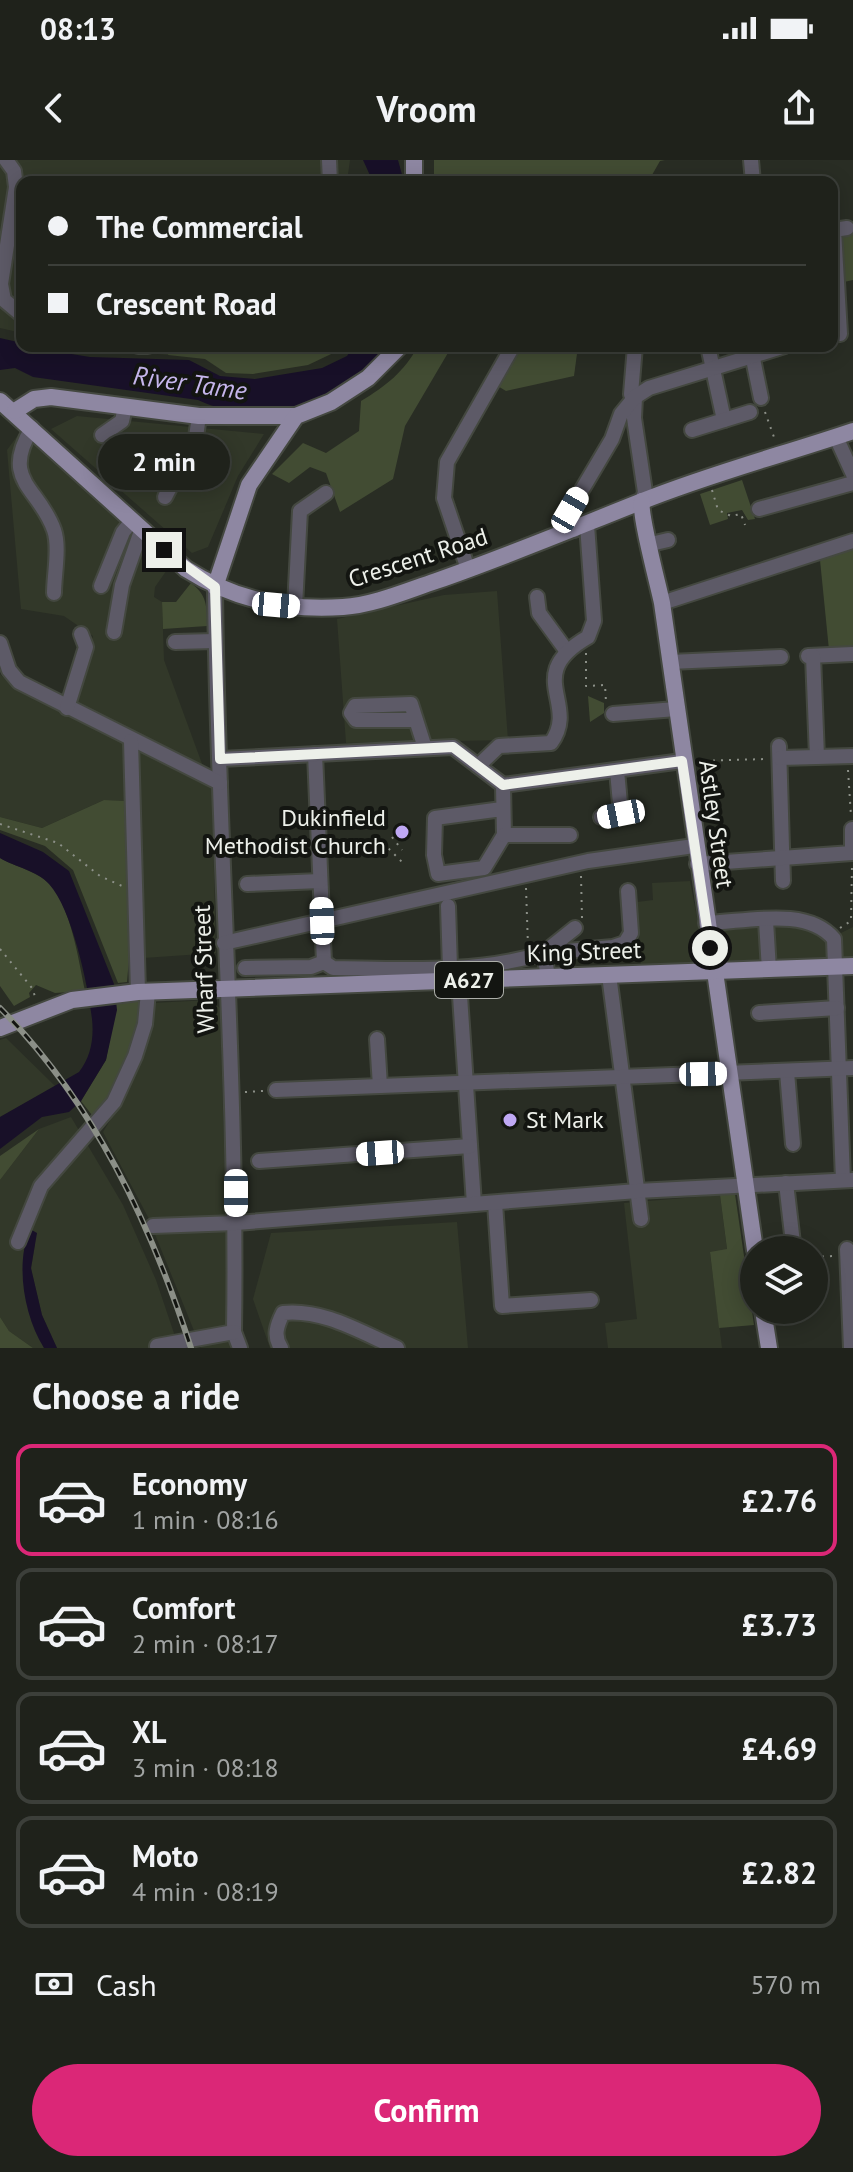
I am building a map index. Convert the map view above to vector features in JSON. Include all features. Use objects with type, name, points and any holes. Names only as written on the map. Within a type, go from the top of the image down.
[{"type":"main road","points":[[15,411],[34,399],[51,397],[199,416],[296,416],[331,402],[368,378],[394,352]]},
{"type":"main road","name":"Crescent Road","points":[[0,401],[15,411],[186,569],[215,587],[245,597],[295,606],[343,607],[366,603],[580,528],[642,501],[853,431]]},
{"type":"main road","points":[[215,587],[249,485],[296,416]]},
{"type":"main road","name":"Astley Street","points":[[642,501],[640,510],[651,544],[662,603],[694,846],[753,1236]]},
{"type":"main road","name":"King Street","points":[[137,992],[454,974],[548,977],[853,966]]},
{"type":"main road","name":"A627","points":[[0,1028],[82,999],[137,992]]},
{"type":"main road","points":[[765,1324],[769,1348]]},
{"type":"street","points":[[6,160],[14,171],[16,187],[1,284],[4,300],[16,310]]},
{"type":"street","points":[[838,229],[847,228]]},
{"type":"street","points":[[838,284],[842,337]]},
{"type":"street","points":[[468,569],[444,498],[447,462],[510,352]]},
{"type":"street","points":[[634,352],[629,384],[635,397],[645,492],[642,501]]},
{"type":"street","points":[[709,352],[724,420]]},
{"type":"street","points":[[478,766],[499,746],[551,743],[559,731],[555,666],[566,650],[588,637],[594,621],[580,528],[570,510],[612,439],[621,414],[635,397],[649,388],[759,352]]},
{"type":"street","points":[[752,354],[761,398]]},
{"type":"street","points":[[102,435],[122,421],[125,407]]},
{"type":"street","points":[[692,430],[750,412]]},
{"type":"street","points":[[165,497],[196,437],[199,416]]},
{"type":"street","points":[[32,428],[16,447],[15,465],[20,481],[54,531],[54,593]]},
{"type":"street","points":[[612,439],[621,435],[638,444]]},
{"type":"street","points":[[836,437],[853,474]]},
{"type":"street","points":[[759,509],[853,483]]},
{"type":"street","points":[[295,606],[300,511],[326,493]]},
{"type":"street","points":[[101,586],[123,532],[136,526]]},
{"type":"street","points":[[114,632],[136,526]]},
{"type":"street","points":[[651,544],[668,540]]},
{"type":"street","points":[[662,603],[853,541]]},
{"type":"street","name":"Wharf Street","points":[[215,587],[225,989],[236,1223],[234,1332],[240,1348]]},
{"type":"street","points":[[537,597],[539,613],[566,650]]},
{"type":"street","points":[[67,708],[86,647],[81,634]]},
{"type":"street","points":[[175,642],[215,641]]},
{"type":"street","points":[[0,643],[9,670],[19,682],[131,741],[220,783]]},
{"type":"street","points":[[817,757],[810,656],[853,654]]},
{"type":"street","points":[[670,662],[781,657]]},
{"type":"street","points":[[613,714],[676,709]]},
{"type":"street","points":[[415,720],[425,748]]},
{"type":"street","points":[[18,1242],[35,1196],[51,1171],[114,1102],[145,1024],[137,992],[131,741]]},
{"type":"street","points":[[220,759],[453,747],[503,785],[682,761]]},
{"type":"street","points":[[783,881],[780,752],[817,757],[850,756]]},
{"type":"street","points":[[315,754],[324,962]]},
{"type":"street","points":[[601,817],[621,814],[617,771]]},
{"type":"street","points":[[502,809],[435,818],[435,869],[438,874],[478,871],[504,835],[503,785]]},
{"type":"street","points":[[697,864],[852,852],[852,829]]},
{"type":"street","points":[[504,835],[570,835]]},
{"type":"street","points":[[224,943],[580,863],[694,846]]},
{"type":"street","points":[[247,884],[320,881]]},
{"type":"street","points":[[324,962],[333,968],[454,974],[509,964],[544,953],[613,947],[625,943],[631,933],[628,891]]},
{"type":"street","points":[[448,906],[466,1083],[474,1204]]},
{"type":"street","points":[[153,1226],[236,1223],[637,1191],[848,1180],[846,1068],[837,1008],[834,939],[824,927],[805,919],[706,923]]},
{"type":"street","points":[[766,921],[769,970]]},
{"type":"street","points":[[544,953],[579,924]]},
{"type":"street","points":[[544,953],[548,977]]},
{"type":"street","points":[[245,968],[311,967],[324,962]]},
{"type":"street","points":[[609,975],[641,1219]]},
{"type":"street","points":[[759,1013],[837,1008]]},
{"type":"street","points":[[377,1039],[380,1086]]},
{"type":"street","points":[[276,1090],[846,1068]]},
{"type":"street","points":[[787,1072],[793,1144]]},
{"type":"street","points":[[259,1161],[470,1146]]},
{"type":"street","points":[[786,1183],[792,1236]]},
{"type":"street","points":[[495,1203],[502,1306],[591,1300]]},
{"type":"street","points":[[847,1252],[851,1348]]},
{"type":"street","points":[[281,1348],[276,1340],[277,1325],[283,1313],[298,1311],[319,1313],[397,1348]]},
{"type":"street","points":[[157,1346],[234,1332]]},
{"type":"path","points":[[761,398],[780,456]]},
{"type":"path","points":[[708,478],[718,510],[731,516],[741,514],[745,525]]},
{"type":"path","points":[[581,641],[586,648],[586,686],[605,685],[606,713],[613,714]]},
{"type":"path","points":[[682,761],[780,752]]},
{"type":"path","points":[[850,756],[852,829]]},
{"type":"path","points":[[0,824],[58,843],[100,876],[135,892]]},
{"type":"path","points":[[392,837],[402,850]]},
{"type":"path","points":[[383,843],[404,864]]},
{"type":"path","points":[[831,934],[851,921],[852,852]]},
{"type":"path","points":[[579,924],[580,863]]},
{"type":"path","points":[[525,875],[528,958]]},
{"type":"path","points":[[0,949],[32,988],[33,1014]]},
{"type":"path","points":[[231,1092],[276,1090]]},
{"type":"path","points":[[828,1255],[847,1252]]},
{"type":"shaded area","points":[[0,160],[350,160],[348,176],[16,176],[16,332],[0,328]]},
{"type":"shaded area","points":[[434,160],[665,160],[660,161],[651,176],[434,176]]},
{"type":"shaded area","points":[[853,232],[853,280],[844,282],[840,233]]},
{"type":"shaded area","points":[[137,352],[169,352],[168,355]]},
{"type":"shaded area","points":[[169,352],[335,352],[308,365],[253,374],[226,373],[205,359],[168,355]]},
{"type":"shaded area","points":[[414,352],[448,352],[405,426],[393,479],[340,512],[326,473],[310,467],[289,483],[272,474],[303,443],[326,453],[359,431],[361,401],[394,378]]},
{"type":"shaded area","points":[[500,352],[577,352],[574,376],[506,391],[486,379]]},
{"type":"shaded area","points":[[77,416],[264,434],[238,476],[208,547],[192,553],[51,429]]},
{"type":"shaded area","points":[[21,431],[169,567],[155,587],[154,597],[162,602],[164,660],[212,791],[216,953],[129,959],[127,801],[104,800],[42,828],[0,817],[0,674],[131,746],[70,707],[93,636],[64,616],[21,609],[7,450]]},
{"type":"shaded area","points":[[742,480],[755,519],[748,520],[742,510],[727,513],[728,519],[710,525],[700,494]]},
{"type":"shaded area","points":[[853,546],[853,648],[829,650],[820,560]]},
{"type":"shaded area","points":[[191,583],[205,602],[207,626],[163,629],[162,602],[176,602]]},
{"type":"shaded area","points":[[497,591],[508,740],[346,743],[337,619],[444,595]]},
{"type":"shaded area","points":[[588,696],[604,703],[604,713],[590,722]]},
{"type":"shaded area","points":[[104,800],[127,801],[129,959],[127,982],[118,983],[73,870],[45,846],[0,830],[0,817],[42,828]]},
{"type":"shaded area","points":[[0,858],[40,877],[54,889],[72,932],[85,991],[55,993],[36,985],[29,993],[30,997],[14,1006],[0,986]]},
{"type":"shaded area","points":[[690,881],[699,928],[802,925],[817,931],[827,940],[853,927],[853,960],[641,968],[637,902],[653,900],[652,883]]},
{"type":"shaded area","points":[[210,1000],[220,1008],[230,1348],[201,1348],[148,1217],[103,1132],[123,1099],[152,1003]]},
{"type":"shaded area","points":[[142,1001],[128,1058],[95,1119],[81,1101],[106,1060],[116,1004]]},
{"type":"shaded area","points":[[6,1038],[55,1086],[0,1117],[0,1040]]},
{"type":"shaded area","points":[[71,1117],[123,1205],[156,1280],[179,1348],[57,1348],[42,1315],[31,1269],[35,1244],[25,1239],[26,1299],[44,1348],[33,1348],[9,1331],[0,1317],[0,1180],[39,1129]]},
{"type":"shaded area","points":[[39,1129],[0,1180],[0,1156]]},
{"type":"shaded area","points":[[735,1194],[741,1236],[740,1324],[754,1325],[719,1328],[710,1252],[727,1249],[720,1195]]},
{"type":"shaded area","points":[[720,1195],[727,1250],[710,1253],[722,1348],[608,1348],[605,1323],[637,1319],[624,1203]]},
{"type":"shaded area","points":[[457,1222],[468,1348],[270,1348],[253,1299],[271,1233]]},
{"type":"shaded area","points":[[0,1317],[9,1331],[33,1348],[0,1348]]},
{"type":"water","points":[[363,160],[398,160],[402,176],[370,176]]},
{"type":"water","name":"River Tame","points":[[0,338],[16,342],[16,352],[189,360],[220,376],[255,379],[322,368],[350,352],[382,352],[371,366],[351,382],[327,395],[301,405],[247,412],[198,400],[33,377],[15,368],[0,370]]},
{"type":"water","points":[[0,833],[43,852],[69,871],[114,984],[117,1010],[106,1060],[81,1101],[69,1112],[42,1117],[0,1149],[0,1117],[79,1072],[89,1054],[93,1026],[83,968],[65,911],[49,884],[33,872],[0,858]]},
{"type":"water","points":[[30,1229],[37,1233],[31,1268],[42,1315],[57,1348],[44,1348],[27,1306],[23,1258]]},
{"type":"railway","points":[[0,1008],[64,1083],[115,1166],[157,1255],[191,1348]]},
{"type":"place","name":"Dukinfield Methodist Church","points":[[402,832]]},
{"type":"place","name":"St Mark","points":[[510,1120]]},
{"type":"route","points":[[164,550],[186,569],[215,587],[220,759],[453,747],[503,785],[682,761],[710,948]]}]
